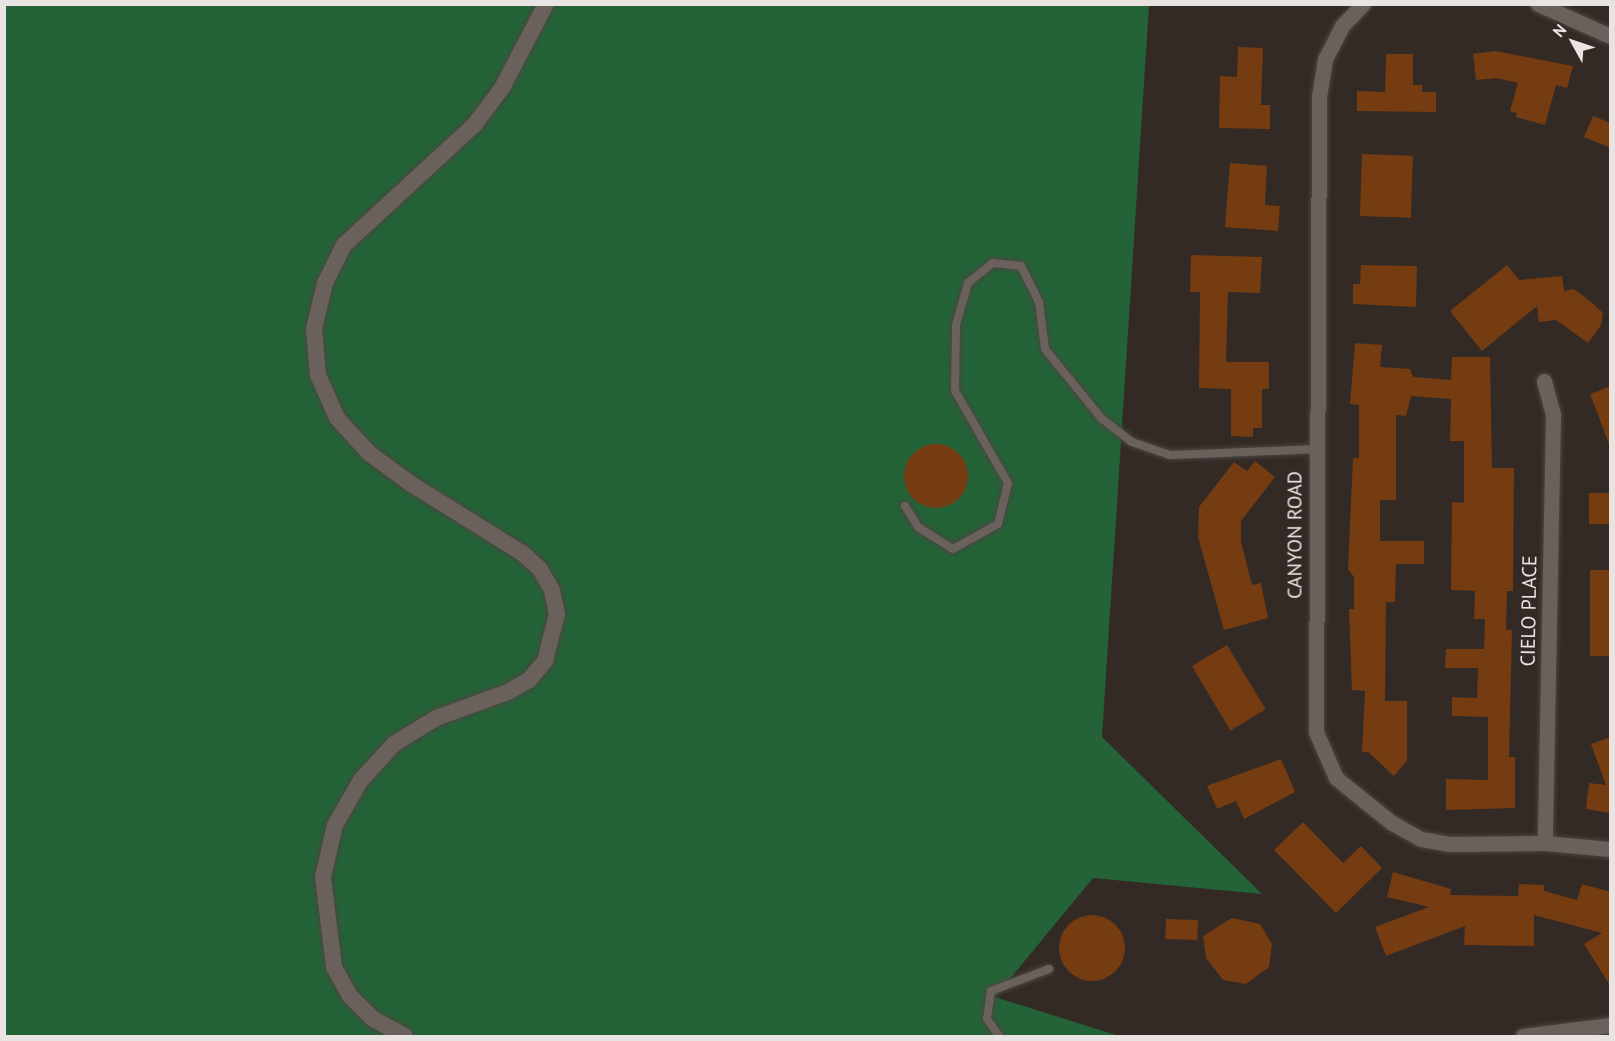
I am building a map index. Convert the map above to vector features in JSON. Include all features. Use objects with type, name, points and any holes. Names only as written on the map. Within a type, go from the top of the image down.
[{"type":"street","points":[[405,1036],[373,1019],[350,996],[334,967],[323,877],[335,825],[361,780],[394,744],[436,718],[508,693],[529,680],[548,654],[557,614],[544,576],[522,553],[411,484],[369,453],[337,418],[318,375],[314,328],[325,283],[344,245],[476,124],[502,88],[546,4]]},
{"type":"street","name":"CANYON ROAD","points":[[1363,4],[1342,27],[1325,59],[1319,95],[1314,707],[1323,757],[1336,778],[1392,823],[1420,839],[1449,844],[1545,843],[1611,849]]},
{"type":"street","points":[[1538,4],[1611,36]]},
{"type":"street","name":"CIELO PLACE","points":[[1544,381],[1553,414],[1545,843]]},
{"type":"street","points":[[1523,1036],[1611,1025]]},
{"type":"lane","points":[[905,506],[918,528],[952,549],[998,524],[1008,483],[955,391],[956,325],[968,283],[993,263],[1021,266],[1039,302],[1045,349],[1101,418],[1132,442],[1170,455],[1317,449]]},
{"type":"lane","points":[[999,1036],[987,1019],[992,991],[1049,969]]},
{"type":"green space","points":[[5,5],[1149,5],[1102,737],[1262,894],[1093,878],[995,997],[1119,1036],[5,1036]]},
{"type":"building","points":[[1238,47],[1263,48],[1261,105],[1270,105],[1270,129],[1219,128],[1220,76],[1237,77]]},
{"type":"building","points":[[1495,51],[1573,66],[1567,88],[1556,85],[1545,125],[1516,117],[1517,113],[1510,111],[1518,83],[1497,78],[1476,80],[1473,54]]},
{"type":"building","points":[[1386,54],[1413,54],[1413,85],[1422,85],[1422,92],[1436,92],[1436,112],[1357,111],[1357,91],[1385,92]]},
{"type":"building","points":[[1593,116],[1611,123],[1611,148],[1584,137]]},
{"type":"building","points":[[1362,154],[1413,156],[1411,218],[1360,216]]},
{"type":"building","points":[[1230,163],[1267,166],[1265,205],[1280,206],[1278,231],[1225,227]]},
{"type":"building","points":[[1191,255],[1262,257],[1260,293],[1228,292],[1226,362],[1269,362],[1269,389],[1262,389],[1262,428],[1253,428],[1253,437],[1231,436],[1231,389],[1199,388],[1200,292],[1190,292]]},
{"type":"building","points":[[1361,265],[1417,266],[1416,307],[1353,304],[1353,284],[1360,284]]},
{"type":"building","points":[[1507,265],[1519,280],[1562,276],[1564,291],[1574,289],[1603,313],[1601,325],[1588,343],[1556,320],[1539,322],[1537,306],[1482,351],[1450,311]]},
{"type":"building","points":[[1355,343],[1382,345],[1380,367],[1410,369],[1413,377],[1451,380],[1452,357],[1490,357],[1492,468],[1514,468],[1513,591],[1507,591],[1506,630],[1512,630],[1509,757],[1515,757],[1515,808],[1446,810],[1446,779],[1488,780],[1488,717],[1452,716],[1452,697],[1477,698],[1478,668],[1445,668],[1446,649],[1484,649],[1485,619],[1474,619],[1475,591],[1451,590],[1452,502],[1464,503],[1464,441],[1450,441],[1451,399],[1411,396],[1406,416],[1396,415],[1396,500],[1380,500],[1380,541],[1424,541],[1424,564],[1396,564],[1395,602],[1386,602],[1385,701],[1407,701],[1407,761],[1394,776],[1368,752],[1362,752],[1365,691],[1352,690],[1349,609],[1354,609],[1354,577],[1348,569],[1353,458],[1359,458],[1359,405],[1350,404]]},
{"type":"building","points":[[1611,386],[1611,444],[1609,444],[1590,394]]},
{"type":"building","points":[[936,444],[959,453],[968,476],[959,499],[936,508],[913,499],[904,476],[913,453]]},
{"type":"building","points":[[1255,461],[1275,477],[1241,521],[1241,542],[1252,585],[1261,583],[1268,618],[1224,630],[1198,537],[1199,507],[1234,462],[1247,471]]},
{"type":"building","points":[[1589,493],[1610,493],[1610,524],[1589,524]]},
{"type":"building","points":[[1590,570],[1610,570],[1610,656],[1590,656]]},
{"type":"building","points":[[1227,645],[1266,709],[1230,730],[1192,666]]},
{"type":"building","points":[[1611,737],[1611,813],[1586,809],[1589,783],[1606,785],[1591,744]]},
{"type":"building","points":[[1281,759],[1295,792],[1244,819],[1236,801],[1217,809],[1207,786]]},
{"type":"building","points":[[1303,822],[1343,863],[1361,846],[1382,868],[1336,913],[1274,850]]},
{"type":"building","points":[[1393,872],[1451,889],[1450,895],[1518,896],[1519,884],[1544,885],[1544,891],[1577,900],[1582,884],[1611,892],[1611,987],[1584,944],[1602,933],[1534,915],[1534,946],[1464,945],[1465,926],[1386,956],[1375,927],[1429,907],[1387,897]]},
{"type":"building","points":[[1092,915],[1105,917],[1115,925],[1123,935],[1125,948],[1123,961],[1115,971],[1105,979],[1092,981],[1079,979],[1069,971],[1061,961],[1059,948],[1061,935],[1069,925],[1079,917]]},
{"type":"building","points":[[1232,918],[1260,924],[1272,944],[1269,967],[1246,984],[1223,980],[1206,958],[1203,936]]},
{"type":"building","points":[[1166,919],[1198,920],[1197,940],[1165,939]]}]
